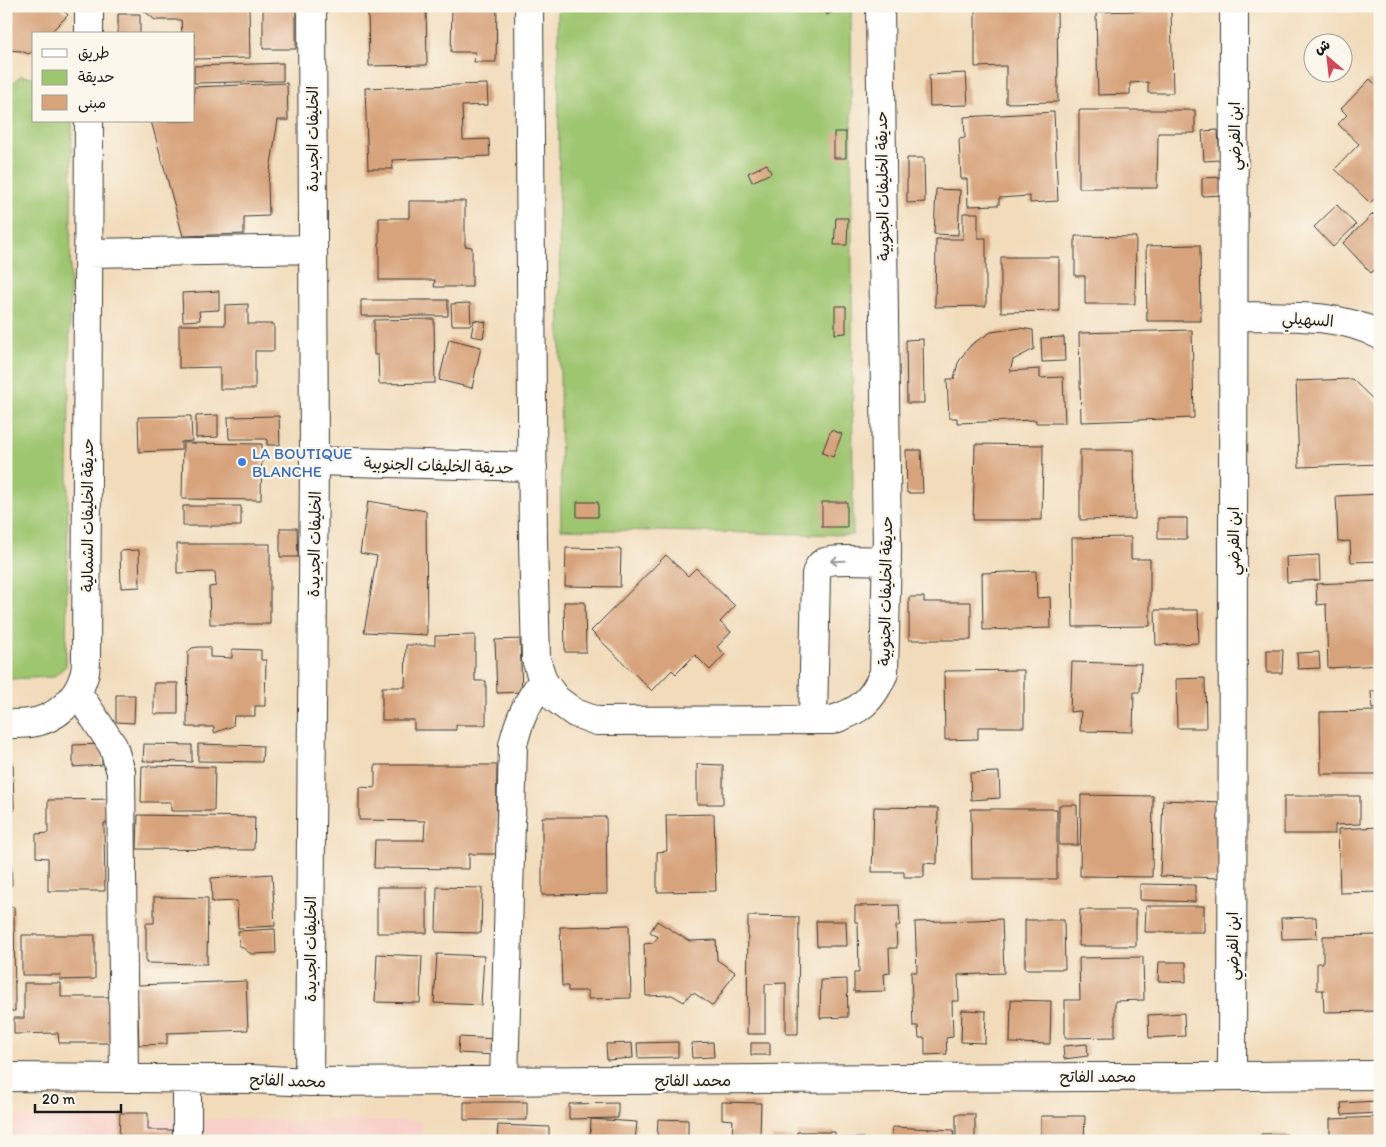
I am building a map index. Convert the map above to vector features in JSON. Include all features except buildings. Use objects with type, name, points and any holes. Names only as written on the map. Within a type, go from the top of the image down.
[{"type":"street","points":[[89,6],[89,32]]},
{"type":"street","name":"الخليفات الجديدة","points":[[309,1082],[314,461],[312,6]]},
{"type":"street","name":"حديقة الخليفات الجنوبية","points":[[529,6],[536,659],[543,681],[556,699],[575,713],[597,721],[832,720],[849,714],[865,704],[877,690],[884,673],[886,561],[880,6]]},
{"type":"street","name":"ابن الفرضي","points":[[1232,1075],[1234,6]]},
{"type":"street","name":"حديقة الخليفات الشمالية","points":[[6,724],[32,723],[50,717],[65,707],[77,692],[85,675],[89,122]]},
{"type":"street","points":[[88,254],[312,249]]},
{"type":"street","name":"السهيلي","points":[[1234,316],[1310,318],[1342,322],[1380,335]]},
{"type":"street","name":"حديقة الخليفات الجنوبية","points":[[314,461],[533,468]]},
{"type":"street","points":[[813,720],[816,574],[819,566],[824,562],[834,560],[886,561]]},
{"type":"street","points":[[504,1081],[513,745],[523,711],[543,681]]},
{"type":"street","points":[[77,692],[113,746],[121,772],[124,1078]]},
{"type":"street","name":"محمد الفاتح","points":[[6,1077],[252,1079],[309,1082],[1380,1075]]},
{"type":"street","points":[[187,1079],[187,1141]]},
{"type":"shaded area","points":[[6,1117],[422,1121],[421,1141],[6,1141]]},
{"type":"green space","points":[[558,6],[851,6],[853,535],[561,529]]},
{"type":"green space","points":[[20,76],[32,77],[32,122],[72,122],[66,666],[53,677],[6,679],[6,77],[12,84]]},
{"type":"place","name":"LA BOUTIQUE BLANCHE","points":[[242,462]]}]
